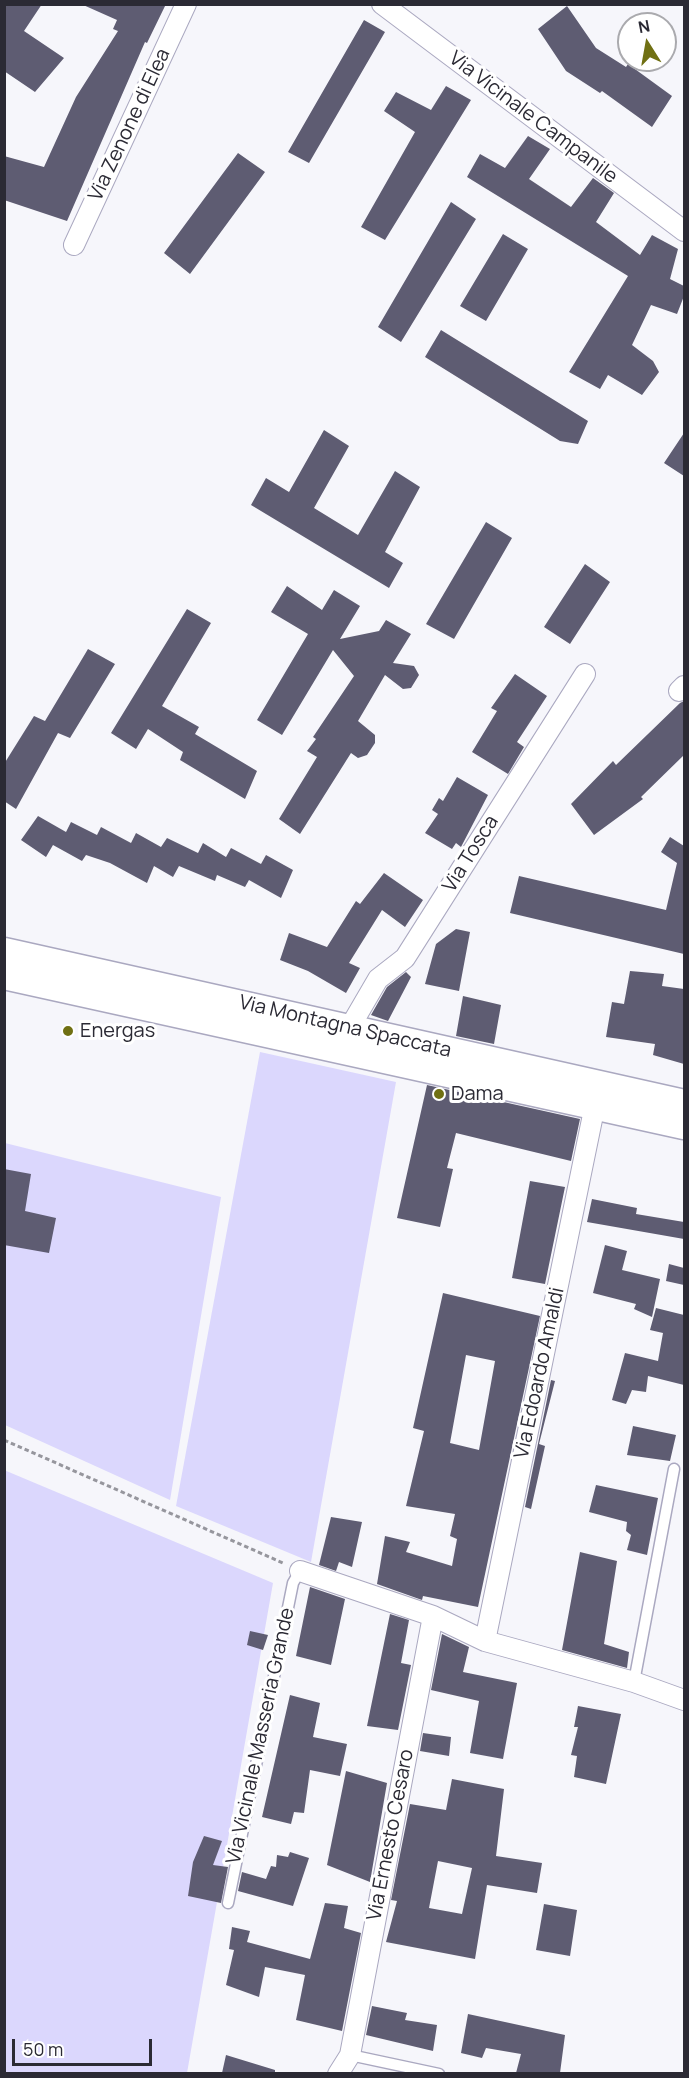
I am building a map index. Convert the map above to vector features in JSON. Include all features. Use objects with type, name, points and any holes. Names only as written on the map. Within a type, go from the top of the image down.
[{"type":"main road","name":"Via Montagna Spaccata","points":[[4,952],[350,1027],[684,1104]]},
{"type":"main road","name":"Via Montagna Spaccata","points":[[4,975],[684,1125]]},
{"type":"street","name":"Via Zenone di Elea","points":[[74,245],[186,4]]},
{"type":"street","name":"Via Vicinale Campanile","points":[[382,4],[684,231]]},
{"type":"street","name":"Via Tosca","points":[[350,1027],[378,979],[405,958],[585,674]]},
{"type":"street","name":"Via Edoardo Amaldi","points":[[485,1641],[595,1105]]},
{"type":"street","points":[[300,1571],[433,1616],[485,1641],[634,1682],[684,1700]]},
{"type":"street","name":"Via Ernesto Cesaro","points":[[338,2073],[350,2055],[433,1616]]},
{"type":"lane","points":[[634,1682],[674,1469]]},
{"type":"lane","name":"Via Vicinale Masseria Grande","points":[[228,1903],[293,1583],[300,1571]]},
{"type":"lane","points":[[350,2055],[439,2073]]},
{"type":"path","points":[[4,1440],[300,1571]]},
{"type":"shaded area","points":[[260,1052],[396,1082],[311,1562],[176,1506]]},
{"type":"shaded area","points":[[5,1143],[221,1197],[170,1500],[5,1425]]},
{"type":"shaded area","points":[[4,1470],[273,1583],[187,2073],[5,2073]]},
{"type":"building","points":[[4,4],[42,4],[24,31],[64,58],[35,92],[4,71]]},
{"type":"building","points":[[81,4],[166,4],[147,43],[145,42],[67,221],[4,200],[4,156],[44,167],[76,97],[118,31],[113,29],[117,20]]},
{"type":"building","points":[[567,6],[596,48],[617,61],[617,72],[639,72],[672,96],[652,127],[602,91],[600,93],[566,71],[538,29]]},
{"type":"building","points":[[364,20],[385,32],[309,163],[288,152]]},
{"type":"building","points":[[446,86],[471,100],[385,240],[361,227],[415,132],[384,111],[396,92],[431,110]]},
{"type":"building","points":[[528,136],[550,149],[529,179],[571,207],[593,178],[614,193],[596,222],[640,255],[652,235],[678,249],[670,279],[684,286],[684,296],[677,314],[651,305],[632,345],[653,361],[659,372],[642,395],[608,375],[600,389],[569,372],[628,276],[467,177],[480,154],[505,168]]},
{"type":"building","points":[[238,153],[265,172],[190,274],[164,253]]},
{"type":"building","points":[[451,202],[476,219],[401,342],[378,327]]},
{"type":"building","points":[[503,234],[528,249],[486,321],[460,306]]},
{"type":"building","points":[[441,330],[588,421],[578,444],[560,441],[425,357]]},
{"type":"building","points":[[324,430],[349,446],[314,508],[358,535],[395,471],[420,487],[385,552],[403,563],[389,588],[251,505],[266,478],[289,492]]},
{"type":"building","points":[[684,433],[684,476],[664,463]]},
{"type":"building","points":[[486,522],[512,538],[454,639],[426,624]]},
{"type":"building","points":[[585,564],[610,582],[570,644],[544,627]]},
{"type":"building","points":[[287,586],[322,610],[334,590],[360,606],[340,639],[379,631],[386,620],[411,634],[393,663],[414,666],[419,675],[411,688],[403,689],[385,675],[358,721],[375,735],[375,743],[367,755],[358,758],[351,753],[300,834],[279,819],[317,757],[307,751],[316,739],[313,737],[354,676],[333,650],[282,735],[257,720],[308,634],[271,612]]},
{"type":"building","points":[[187,609],[211,623],[162,706],[199,727],[195,734],[257,771],[245,799],[180,760],[183,752],[148,729],[136,749],[111,733]]},
{"type":"building","points":[[88,649],[115,664],[70,738],[58,733],[16,809],[4,801],[4,764],[34,716],[45,721]]},
{"type":"building","points":[[515,674],[547,696],[517,742],[524,747],[508,774],[472,752],[497,711],[491,708]]},
{"type":"building","points":[[684,701],[684,755],[641,797],[643,799],[594,835],[571,804],[613,761],[616,765]]},
{"type":"building","points":[[457,777],[488,795],[461,847],[456,843],[452,849],[425,833],[438,814],[432,810],[439,798],[443,801]]},
{"type":"building","points":[[38,816],[66,832],[71,822],[97,835],[101,827],[131,843],[136,833],[161,847],[167,838],[198,853],[203,843],[226,857],[231,848],[261,864],[266,855],[293,870],[281,898],[249,880],[245,887],[217,875],[215,881],[179,866],[173,877],[154,866],[147,883],[110,863],[86,855],[82,861],[53,845],[46,857],[21,840]]},
{"type":"building","points":[[670,837],[684,846],[684,954],[510,913],[519,876],[666,910],[677,863],[661,852]]},
{"type":"building","points":[[384,873],[423,900],[405,927],[382,910],[349,963],[360,968],[346,993],[308,971],[280,960],[289,933],[327,947],[356,901],[360,904]]},
{"type":"building","points":[[456,929],[470,932],[459,991],[425,984],[436,944]]},
{"type":"building","points":[[630,971],[664,974],[662,986],[684,989],[684,1064],[653,1055],[655,1044],[606,1037],[612,1002],[624,1004]]},
{"type":"building","points":[[406,972],[411,977],[388,1021],[371,1015],[387,987]]},
{"type":"building","points":[[463,996],[501,1005],[494,1044],[456,1036]]},
{"type":"building","points":[[427,1085],[580,1119],[571,1161],[456,1133],[447,1168],[453,1169],[440,1227],[397,1218]]},
{"type":"building","points":[[4,1169],[31,1174],[25,1211],[56,1218],[49,1253],[4,1245]]},
{"type":"building","points":[[530,1181],[565,1187],[545,1284],[512,1278]]},
{"type":"building","points":[[592,1199],[637,1208],[636,1214],[684,1222],[684,1239],[587,1222]]},
{"type":"building","points":[[605,1245],[627,1251],[622,1270],[660,1279],[652,1317],[634,1309],[636,1304],[593,1293]]},
{"type":"building","points":[[669,1264],[684,1268],[684,1285],[666,1281]]},
{"type":"building","points":[[443,1293],[540,1316],[478,1607],[423,1596],[422,1600],[377,1584],[385,1536],[410,1542],[406,1552],[452,1566],[457,1539],[450,1536],[455,1514],[406,1506],[424,1431],[413,1428]],"holes":[[[466,1355],[495,1361],[479,1450],[450,1443]]]},
{"type":"building","points":[[656,1308],[684,1315],[684,1385],[648,1376],[646,1392],[632,1390],[626,1404],[612,1400],[625,1353],[658,1361],[663,1333],[650,1330]]},
{"type":"building","points":[[551,1380],[555,1381],[539,1444],[545,1446],[531,1509],[525,1507]]},
{"type":"building","points":[[633,1426],[676,1435],[670,1461],[627,1455]]},
{"type":"building","points":[[596,1485],[658,1498],[647,1555],[627,1550],[631,1535],[626,1531],[627,1522],[589,1512]]},
{"type":"building","points":[[331,1517],[362,1522],[352,1567],[339,1562],[336,1571],[319,1565]]},
{"type":"building","points":[[580,1552],[617,1561],[604,1644],[629,1652],[627,1668],[562,1650]]},
{"type":"building","points":[[310,1587],[345,1599],[331,1665],[296,1656]]},
{"type":"building","points":[[390,1614],[409,1620],[401,1663],[411,1665],[398,1730],[367,1726]]},
{"type":"building","points":[[250,1631],[268,1635],[263,1650],[247,1645]]},
{"type":"building","points":[[442,1634],[469,1647],[463,1672],[517,1683],[503,1759],[470,1753],[479,1701],[431,1690]]},
{"type":"building","points":[[290,1695],[320,1703],[313,1737],[347,1744],[340,1776],[310,1770],[304,1813],[294,1812],[291,1824],[262,1817]]},
{"type":"building","points":[[578,1706],[621,1714],[606,1784],[574,1777],[577,1756],[571,1755],[578,1727],[574,1727]]},
{"type":"building","points":[[423,1733],[451,1737],[449,1756],[420,1751]]},
{"type":"building","points":[[346,1771],[387,1783],[370,1882],[327,1865]]},
{"type":"building","points":[[452,1779],[504,1789],[496,1856],[542,1863],[537,1893],[487,1885],[475,1959],[386,1942],[397,1901],[391,1900],[410,1804],[446,1810]],"holes":[[[438,1861],[472,1868],[462,1914],[429,1908]]]},
{"type":"building","points":[[204,1836],[222,1841],[213,1865],[228,1867],[221,1903],[188,1896],[193,1862]]},
{"type":"building","points":[[290,1852],[309,1858],[293,1906],[238,1891],[242,1872],[266,1879],[271,1866],[276,1867],[277,1855],[288,1857]]},
{"type":"building","points":[[325,1903],[348,1906],[344,1928],[361,1933],[342,2031],[296,2020],[305,1975],[265,1967],[259,1997],[226,1985],[234,1950],[229,1949],[232,1927],[250,1931],[247,1942],[310,1959]]},
{"type":"building","points":[[544,1904],[577,1910],[570,1956],[536,1950]]},
{"type":"building","points":[[372,2006],[407,2013],[405,2020],[437,2025],[433,2051],[366,2035]]},
{"type":"building","points":[[468,2014],[565,2035],[560,2073],[516,2073],[521,2054],[486,2048],[482,2058],[461,2053]]},
{"type":"building","points":[[226,2055],[275,2070],[275,2073],[222,2073]]},
{"type":"place","name":"Energas","points":[[68,1031]]},
{"type":"place","name":"Dama","points":[[439,1094]]}]
